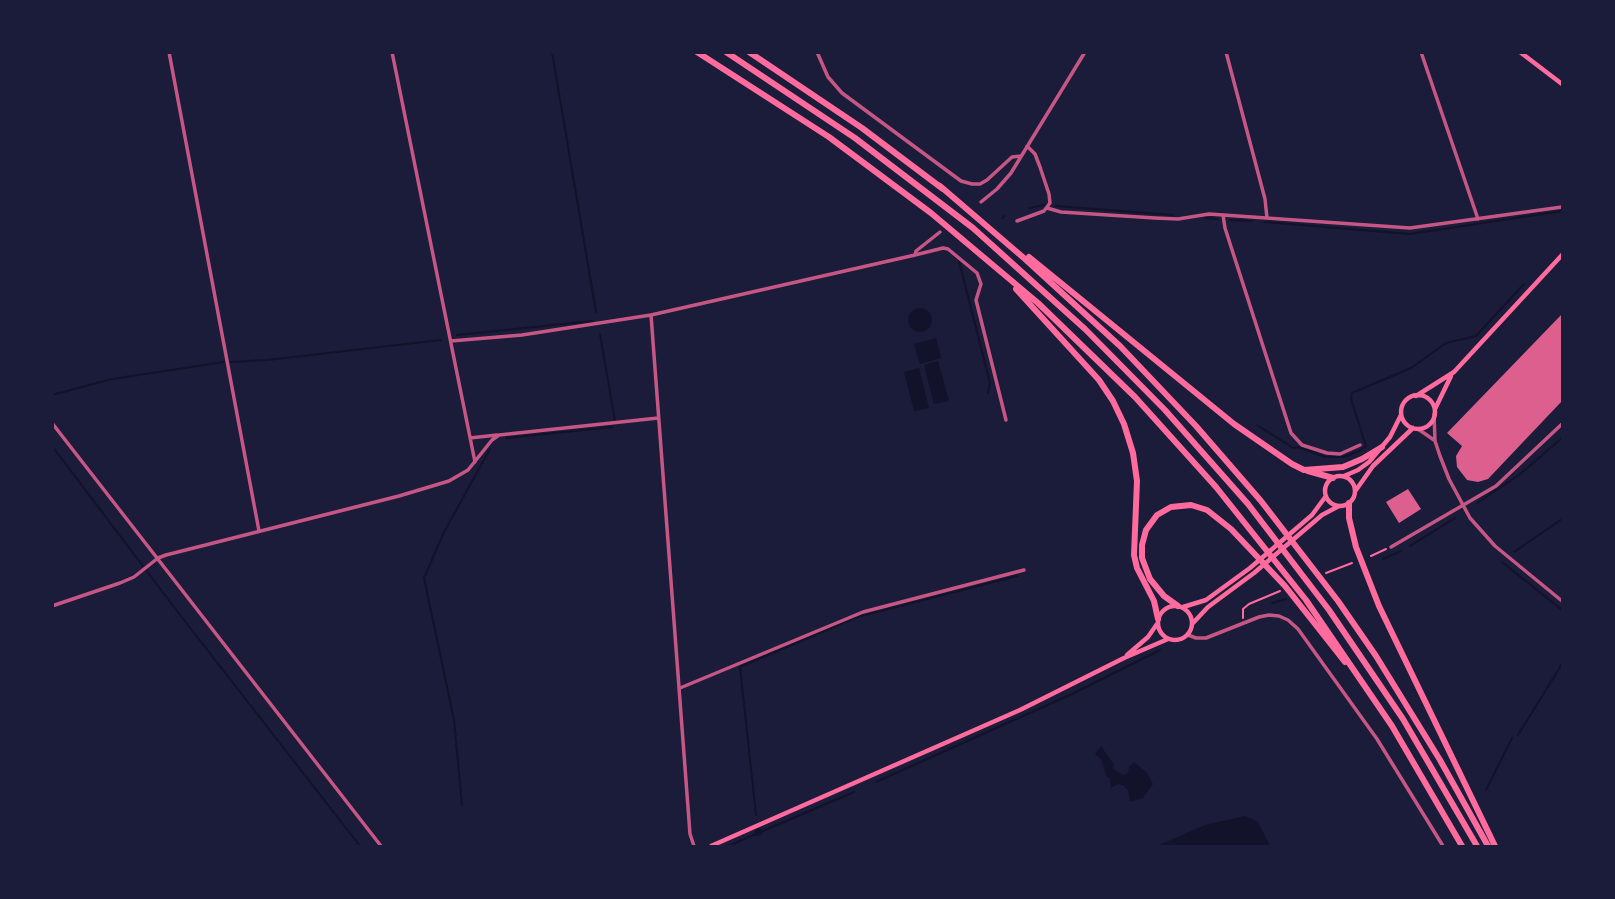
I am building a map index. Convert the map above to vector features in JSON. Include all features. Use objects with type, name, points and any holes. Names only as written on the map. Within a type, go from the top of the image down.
[{"type":"highway","points":[[697,52],[837,143],[969,244],[1079,341],[1183,449],[1281,567],[1374,698],[1462,846]]},
{"type":"highway","points":[[726,52],[826,117],[933,197],[1030,278],[1138,381],[1220,471],[1322,599],[1403,719],[1477,846]]},
{"type":"highway","points":[[749,52],[854,122],[940,187],[1112,323],[1226,418],[1279,457],[1304,470],[1333,478]]},
{"type":"highway","points":[[940,187],[1025,259],[1110,337],[1196,426],[1261,502],[1338,601],[1376,656],[1489,846]]},
{"type":"highway","points":[[969,244],[1049,323],[1099,380],[1117,409],[1131,444],[1136,472],[1134,555],[1137,568],[1154,601],[1158,621]]},
{"type":"highway","points":[[1304,470],[1343,467],[1382,447]]},
{"type":"highway","points":[[1349,503],[1349,518],[1356,547],[1379,606],[1495,846]]},
{"type":"highway","points":[[1180,607],[1164,596],[1150,579],[1142,558],[1142,545],[1146,530],[1157,515],[1171,507],[1191,505],[1203,508],[1217,517],[1251,549],[1308,614],[1374,698]]},
{"type":"main road","points":[[1520,52],[1563,84]]},
{"type":"main road","points":[[1158,621],[1161,633],[1168,639],[1178,641],[1188,635],[1193,623],[1208,607],[1308,518],[1326,496],[1326,487],[1333,478],[1363,467],[1382,447],[1395,429],[1405,402],[1454,372],[1563,255]]},
{"type":"main road","points":[[1124,658],[1148,636],[1166,609],[1206,600],[1339,506],[1349,503],[1355,490],[1373,467],[1416,428],[1429,424],[1454,372]]},
{"type":"main road","points":[[1416,396],[1428,399],[1434,412]]},
{"type":"main road","points":[[1401,413],[1405,422],[1416,428]]},
{"type":"main road","points":[[1343,476],[1353,483],[1355,490]]},
{"type":"main road","points":[[1326,496],[1339,506]]},
{"type":"main road","points":[[1180,607],[1190,614],[1193,623]]},
{"type":"main road","points":[[711,846],[1020,710],[1168,639]]},
{"type":"street","points":[[169,52],[259,531]]},
{"type":"street","points":[[392,52],[475,462]]},
{"type":"street","points":[[817,52],[828,76],[842,93],[961,181],[980,184],[1012,157],[1021,156]]},
{"type":"street","points":[[981,202],[1005,181],[1085,52]]},
{"type":"street","points":[[1226,52],[1265,200],[1267,218]]},
{"type":"street","points":[[1421,52],[1478,219]]},
{"type":"street","points":[[1027,146],[1035,154],[1047,186],[1050,201],[1047,208]]},
{"type":"street","points":[[1017,220],[1047,208],[1172,219],[1203,214],[1410,228],[1563,207]]},
{"type":"street","points":[[1223,215],[1290,433],[1303,445],[1328,453],[1340,454],[1360,445]]},
{"type":"street","points":[[915,255],[916,251],[940,232]]},
{"type":"street","points":[[450,341],[522,335],[651,315],[943,248],[948,249],[977,274],[981,284],[976,300],[1006,420]]},
{"type":"street","points":[[651,315],[690,834],[694,846]]},
{"type":"street","points":[[1434,412],[1435,441],[1462,505],[1495,546],[1563,601]]},
{"type":"street","points":[[470,438],[658,418]]},
{"type":"street","points":[[52,422],[99,486],[381,846]]},
{"type":"street","points":[[1391,547],[1496,486],[1563,424]]},
{"type":"street","points":[[1416,428],[1435,441]]},
{"type":"street","points":[[52,606],[134,577],[158,558],[450,481],[462,475],[499,435]]},
{"type":"street","points":[[680,688],[863,612],[1024,570]]},
{"type":"street","points":[[1188,635],[1206,638],[1259,617],[1279,616],[1288,620],[1298,629],[1382,746],[1443,846]]},
{"type":"path","points":[[1371,556],[1391,547]]},
{"type":"path","points":[[1326,573],[1352,563]]},
{"type":"path","points":[[1243,624],[1243,609],[1281,591]]},
{"type":"shaded area","points":[[920,308],[931,315],[932,320],[925,331],[920,332],[909,325],[908,320],[915,309]]},
{"type":"shaded area","points":[[936,338],[941,358],[920,364],[914,344]]},
{"type":"shaded area","points":[[938,361],[949,401],[934,404],[924,365]]},
{"type":"shaded area","points":[[919,368],[929,408],[914,411],[904,372]]},
{"type":"shaded area","points":[[1101,746],[1114,765],[1113,769],[1123,775],[1128,773],[1134,762],[1147,773],[1153,784],[1143,798],[1130,802],[1128,790],[1123,785],[1118,784],[1111,788],[1110,778],[1107,777],[1101,759],[1095,754]]},
{"type":"shaded area","points":[[1245,816],[1258,822],[1270,846],[1157,846],[1205,825]]},
{"type":"building","points":[[1562,314],[1562,401],[1488,479],[1478,482],[1467,480],[1457,467],[1456,456],[1462,446],[1447,433]]},
{"type":"building","points":[[1408,489],[1421,509],[1399,523],[1386,502]]},
{"type":"waterway","points":[[552,52],[596,312]]},
{"type":"waterway","points":[[1029,208],[1045,205]]},
{"type":"waterway","points":[[1056,206],[1173,215]]},
{"type":"waterway","points":[[1265,222],[1410,234],[1562,211]]},
{"type":"waterway","points":[[1205,218],[1217,219]]},
{"type":"waterway","points":[[1230,220],[1252,221]]},
{"type":"waterway","points":[[959,261],[990,383],[988,393]]},
{"type":"waterway","points":[[1257,425],[1293,448],[1298,447],[1325,457],[1344,457],[1359,451],[1366,446],[1351,399],[1352,393],[1411,368],[1446,343],[1476,336],[1524,284]]},
{"type":"waterway","points":[[457,335],[592,321]]},
{"type":"waterway","points":[[600,334],[615,421]]},
{"type":"waterway","points":[[230,362],[441,340]]},
{"type":"waterway","points":[[52,395],[112,379],[224,362]]},
{"type":"waterway","points":[[506,438],[613,427]]},
{"type":"waterway","points":[[1477,503],[1519,475],[1562,438]]},
{"type":"waterway","points":[[52,446],[360,846]]},
{"type":"waterway","points":[[462,805],[454,720],[424,578],[444,532],[490,449]]},
{"type":"waterway","points":[[1410,546],[1455,518]]},
{"type":"waterway","points":[[1514,552],[1562,519]]},
{"type":"waterway","points":[[1383,559],[1401,551]]},
{"type":"waterway","points":[[1502,562],[1562,610]]},
{"type":"waterway","points":[[756,815],[740,667],[857,617],[1017,576]]},
{"type":"waterway","points":[[1272,603],[1286,599]]},
{"type":"waterway","points":[[876,782],[1072,694],[1160,650]]},
{"type":"waterway","points":[[1518,735],[1562,664]]},
{"type":"waterway","points":[[1486,790],[1512,738]]},
{"type":"waterway","points":[[728,846],[854,792]]}]
